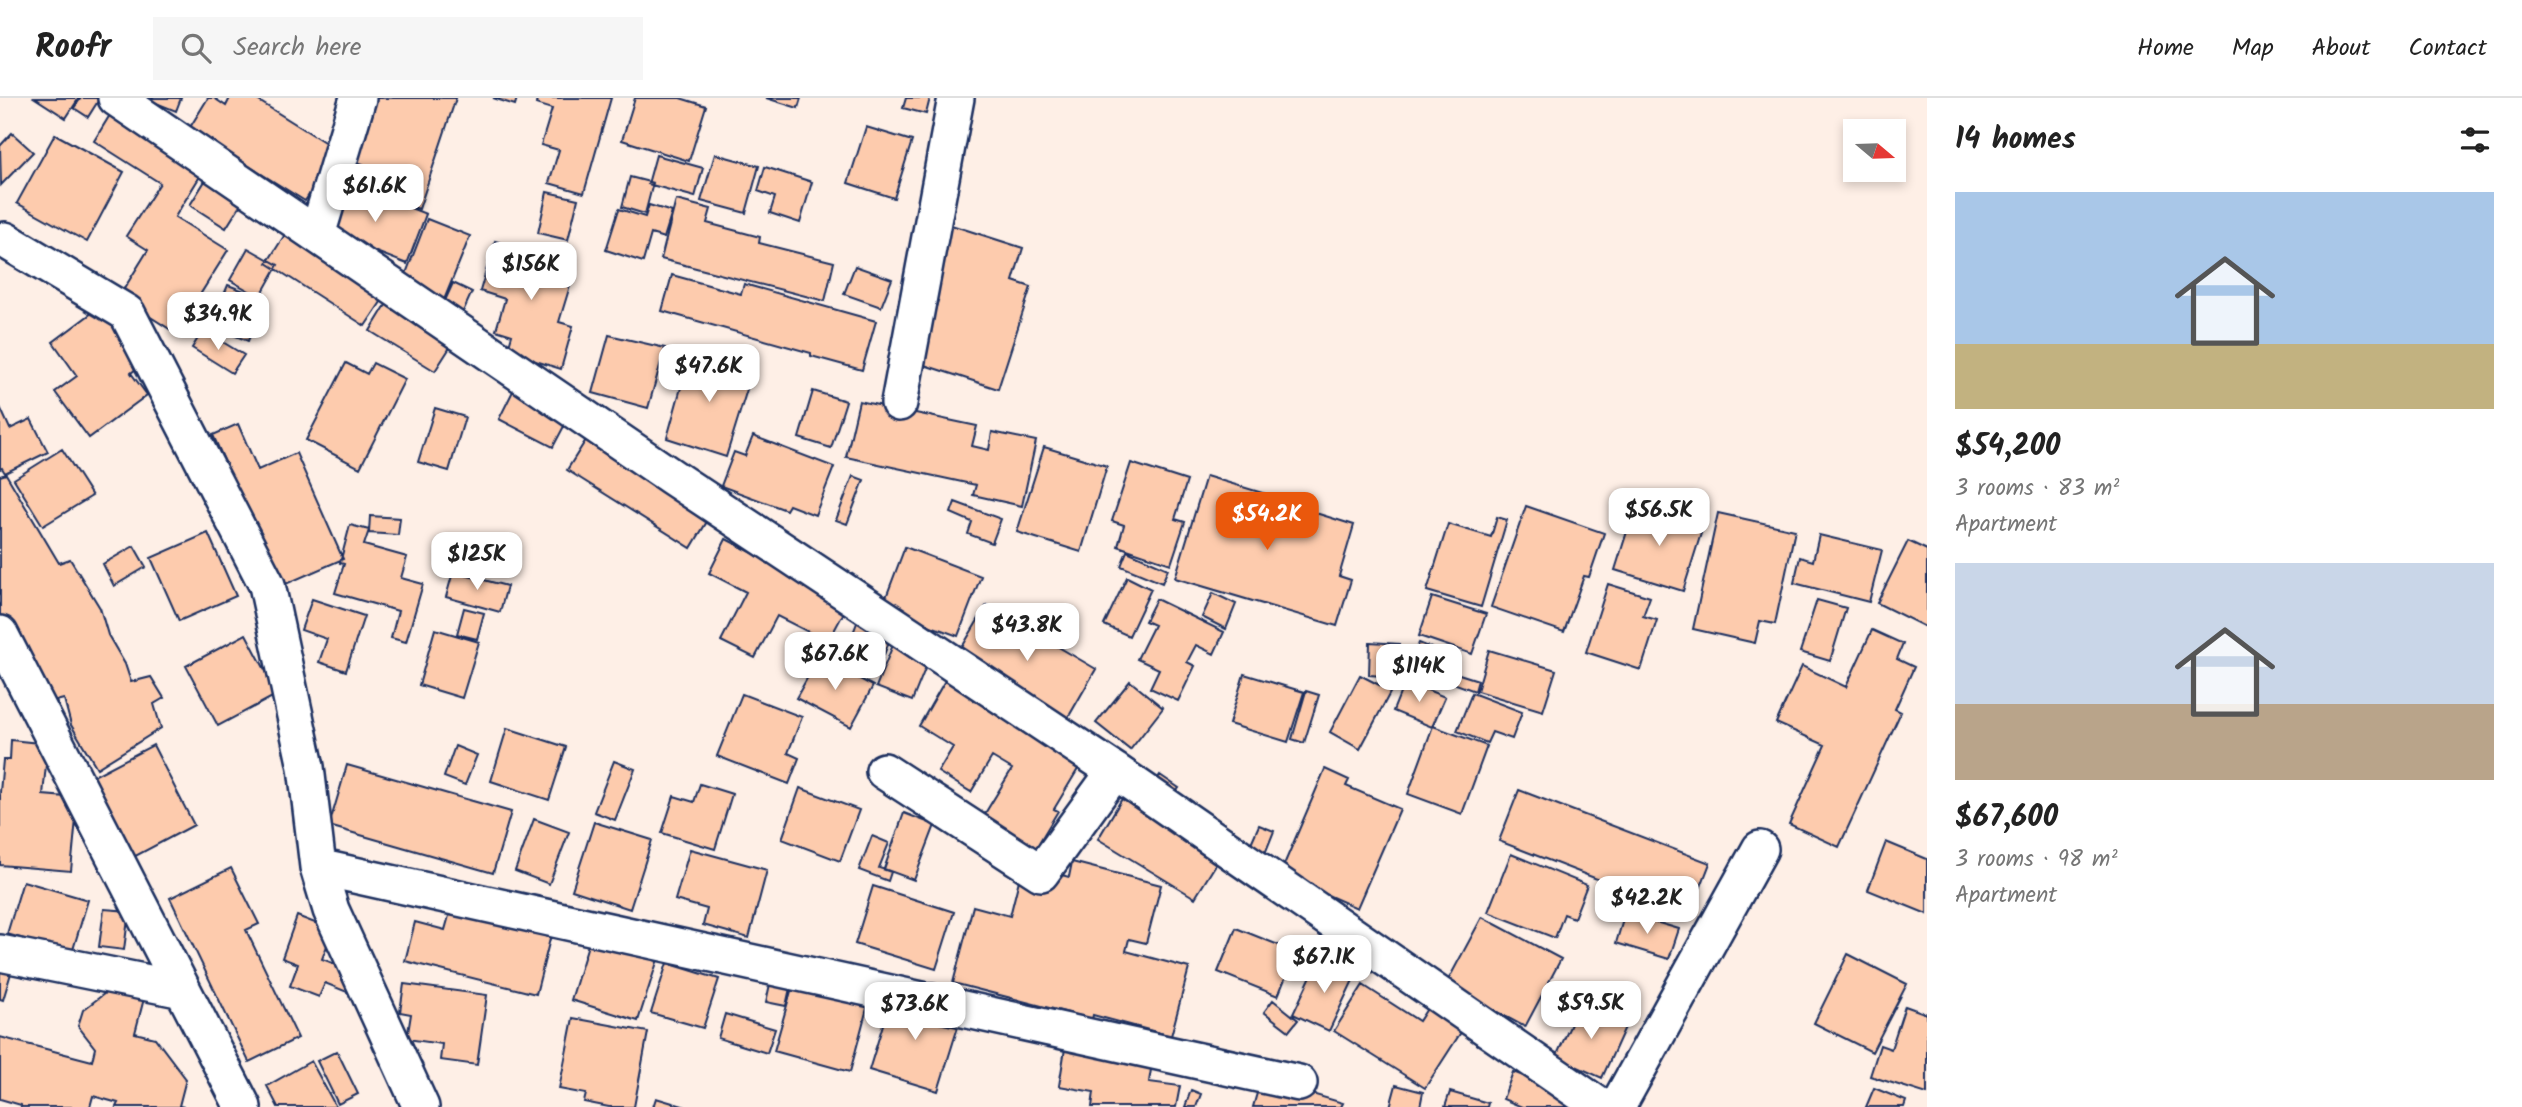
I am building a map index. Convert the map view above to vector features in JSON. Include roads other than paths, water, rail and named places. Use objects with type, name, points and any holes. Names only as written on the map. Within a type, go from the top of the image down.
[{"type":"street","points":[[116,98],[672,477],[1115,771],[1601,1107]]},
{"type":"street","points":[[317,235],[358,98]]},
{"type":"street","points":[[899,404],[956,98]]},
{"type":"street","points":[[5,240],[127,313],[267,585],[306,767],[318,867],[331,910],[421,1107]]},
{"type":"street","points":[[0,634],[243,1107]]},
{"type":"street","points":[[884,771],[1041,873],[1115,771]]},
{"type":"street","points":[[1617,1107],[1760,849]]},
{"type":"street","points":[[318,867],[1299,1083]]},
{"type":"street","points":[[0,953],[183,990]]}]
